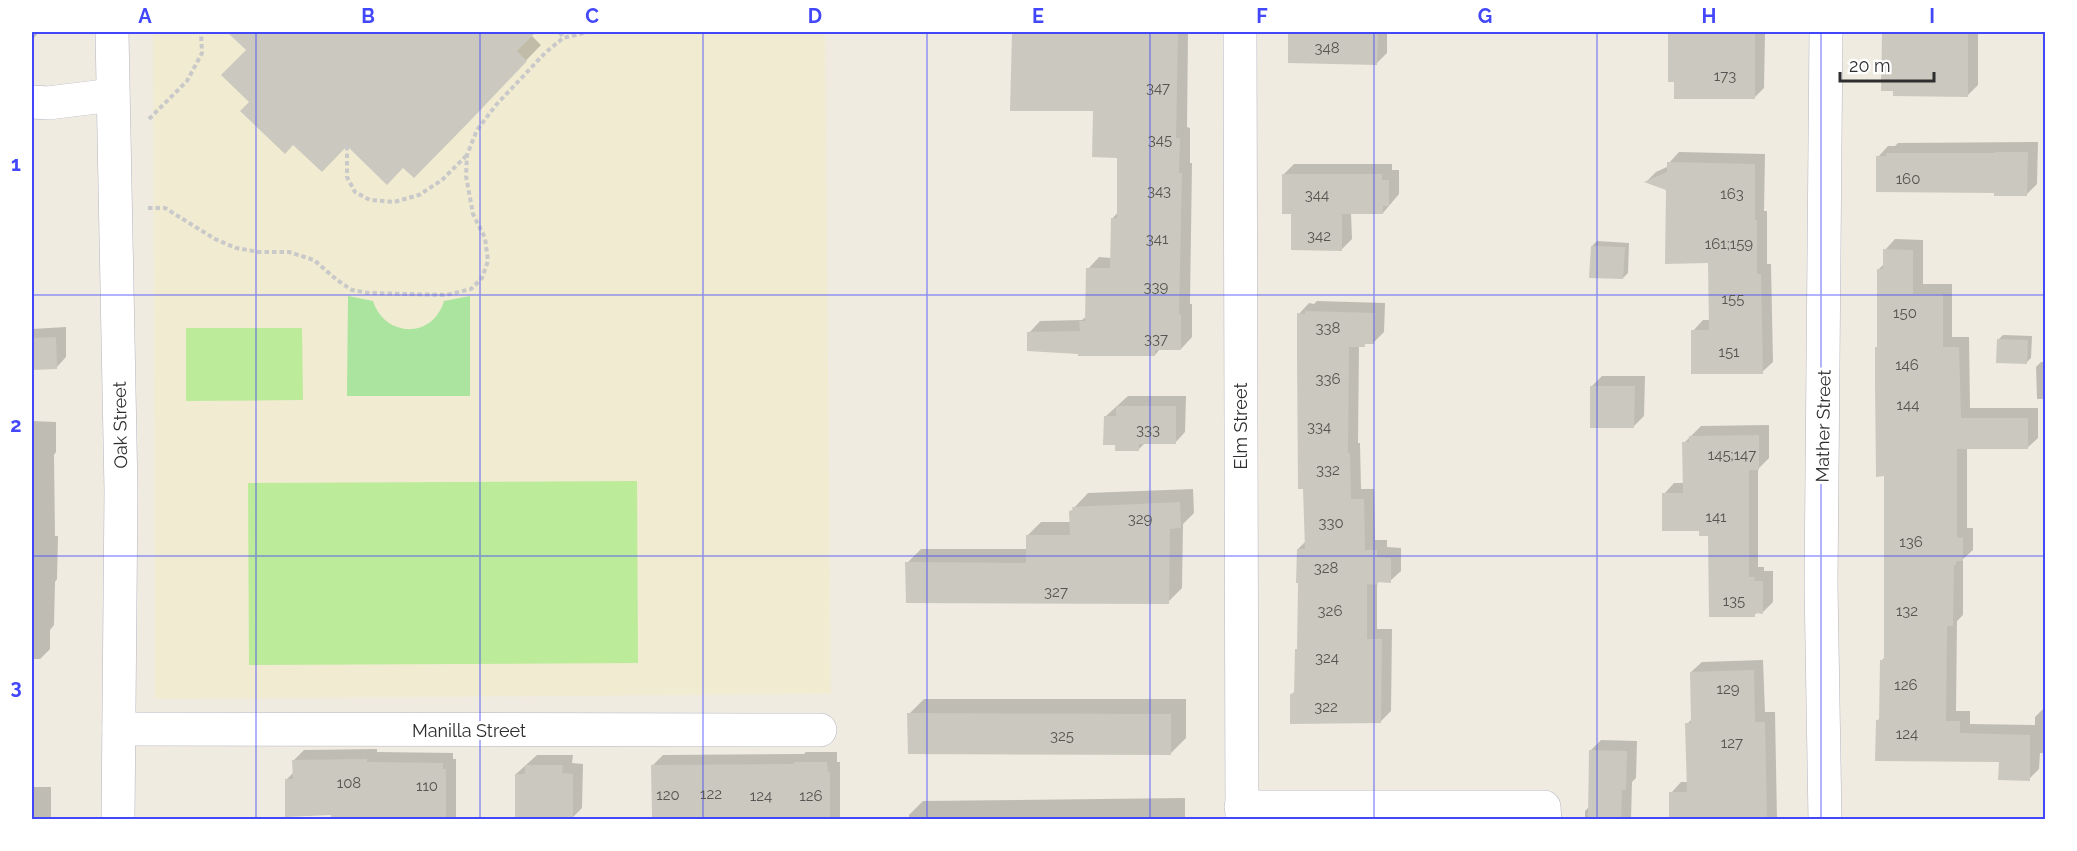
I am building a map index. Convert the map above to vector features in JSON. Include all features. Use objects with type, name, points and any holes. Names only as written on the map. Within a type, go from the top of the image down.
[{"type":"street","name":"Oak Street","points":[[112,32],[121,492],[118,819]]},
{"type":"street","name":"Elm Street","points":[[1240,32],[1241,813]]},
{"type":"street","name":"Mather Street","points":[[1825,819],[1821,584],[1826,32]]},
{"type":"street","points":[[32,102],[48,103],[113,95]]},
{"type":"street","name":"Manilla Street","points":[[119,729],[820,730]]},
{"type":"street","points":[[1241,813],[1544,807],[1545,819]]},
{"type":"path","points":[[148,119],[187,81],[202,53],[201,32]]},
{"type":"path","points":[[560,32],[563,38]]},
{"type":"path","points":[[148,208],[165,208],[215,239],[236,248],[259,252],[289,252],[314,260],[352,290],[368,293],[446,295],[471,289],[482,278],[488,261],[485,238],[473,214],[466,176],[467,155],[477,130],[496,105],[563,38],[588,32],[601,32]]},
{"type":"path","points":[[346,146],[347,177],[355,192],[370,200],[394,202],[419,195],[442,180],[467,155]]},
{"type":"shaded area","points":[[153,32],[825,32],[831,694],[155,699]]},
{"type":"green space","points":[[348,296],[373,301],[379,313],[388,322],[409,329],[430,322],[444,301],[470,296],[470,396],[347,396]]},
{"type":"green space","points":[[186,328],[302,328],[303,400],[186,401]]},
{"type":"green space","points":[[637,481],[638,663],[249,665],[248,483]]},
{"type":"building","points":[[227,32],[536,32],[517,51],[527,61],[468,123],[414,178],[403,168],[387,185],[347,146],[322,172],[293,145],[285,154],[240,111],[249,102],[221,75],[246,50]]},
{"type":"building","points":[[1012,32],[1090,34],[1090,32],[1178,32],[1176,138],[1180,138],[1179,173],[1182,173],[1179,314],[1181,314],[1181,350],[1155,350],[1155,356],[1078,356],[1078,354],[1027,351],[1027,332],[1080,331],[1079,321],[1085,321],[1086,268],[1110,268],[1111,218],[1117,218],[1117,158],[1092,157],[1093,111],[1010,111]]},
{"type":"building","points":[[1288,32],[1378,32],[1377,65],[1288,63]]},
{"type":"building","points":[[1668,32],[1755,32],[1755,99],[1674,99],[1674,82],[1668,82]]},
{"type":"building","points":[[1882,32],[1968,32],[1968,97],[1893,96],[1893,91],[1881,91]]},
{"type":"building","points":[[2028,152],[2027,196],[1994,196],[1994,193],[1876,192],[1876,156],[1886,156],[1886,153]]},
{"type":"building","points":[[1667,162],[1755,164],[1757,274],[1761,274],[1763,374],[1691,374],[1691,330],[1709,330],[1708,263],[1665,264],[1666,190],[1644,182],[1667,172]]},
{"type":"building","points":[[1282,174],[1382,174],[1382,180],[1389,180],[1389,206],[1383,206],[1383,214],[1342,214],[1342,251],[1291,250],[1291,214],[1282,214]]},
{"type":"building","points":[[1591,246],[1625,247],[1623,279],[1589,278]]},
{"type":"building","points":[[1883,249],[1913,250],[1913,294],[1943,294],[1943,347],[1959,347],[1961,418],[2028,418],[2028,449],[1957,449],[1957,537],[1963,538],[1963,561],[1956,561],[1954,565],[1953,626],[1947,626],[1946,721],[1960,721],[1960,733],[2030,735],[2030,781],[1998,780],[1999,762],[1875,761],[1876,720],[1879,720],[1880,660],[1884,660],[1884,476],[1876,477],[1875,383],[1877,269],[1883,269]]},
{"type":"building","points":[[1305,311],[1375,313],[1374,344],[1365,344],[1365,347],[1349,347],[1348,453],[1350,453],[1351,499],[1364,499],[1365,550],[1377,550],[1377,557],[1391,558],[1391,583],[1367,584],[1367,639],[1382,639],[1381,723],[1290,724],[1290,694],[1294,694],[1295,649],[1297,649],[1297,549],[1305,549],[1303,489],[1298,489],[1297,313],[1305,314]]},
{"type":"building","points":[[56,337],[57,369],[32,370],[32,338]]},
{"type":"building","points":[[1997,339],[2028,340],[2027,364],[1996,363]]},
{"type":"building","points":[[1590,386],[1635,386],[1634,428],[1590,428]]},
{"type":"building","points":[[1116,406],[1176,406],[1176,444],[1139,444],[1139,451],[1115,451],[1115,445],[1103,445],[1104,416],[1116,416]]},
{"type":"building","points":[[1759,435],[1759,470],[1749,470],[1749,577],[1755,577],[1754,581],[1763,581],[1763,614],[1755,613],[1755,617],[1709,617],[1708,536],[1699,536],[1699,531],[1662,531],[1662,493],[1683,493],[1682,442],[1689,442],[1689,436]]},
{"type":"building","points":[[1180,502],[1181,528],[1170,529],[1169,604],[906,603],[905,562],[1026,563],[1026,535],[1070,535],[1069,511],[1073,510],[1072,507]]},
{"type":"building","points":[[1754,670],[1755,722],[1765,722],[1767,819],[1669,819],[1669,792],[1687,792],[1685,723],[1691,723],[1690,672]]},
{"type":"building","points":[[907,713],[1171,714],[1171,755],[908,754]]},
{"type":"building","points":[[1589,750],[1627,751],[1626,790],[1622,790],[1621,819],[1588,819]]},
{"type":"building","points":[[367,759],[367,762],[443,763],[443,769],[446,769],[446,819],[331,819],[331,815],[285,817],[285,779],[293,779],[292,760]]},
{"type":"building","points":[[794,762],[827,762],[828,772],[830,772],[830,819],[652,819],[651,765],[794,764]]},
{"type":"building","points":[[525,765],[563,765],[562,773],[573,774],[573,819],[515,819],[515,774],[525,774]]}]
